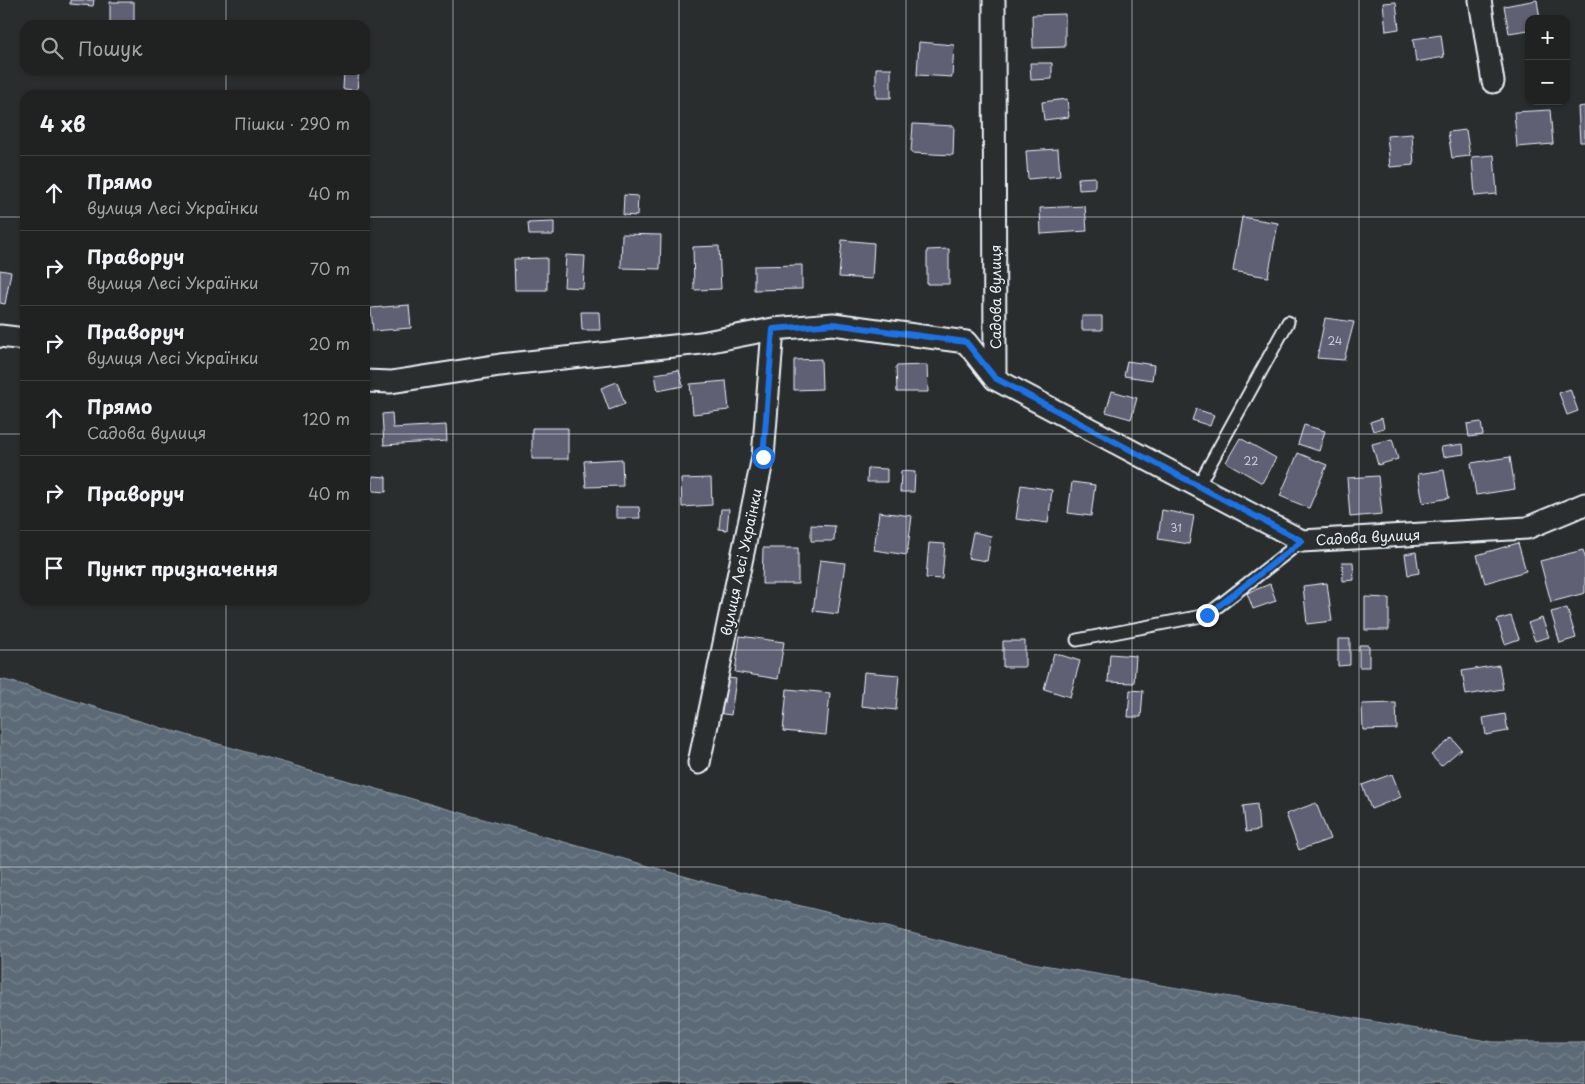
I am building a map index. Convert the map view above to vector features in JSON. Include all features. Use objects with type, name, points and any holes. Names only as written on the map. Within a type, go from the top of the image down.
[{"type":"street","name":"Садова вулиця","points":[[994,0],[995,378],[1302,541],[1527,528],[1585,504]]},
{"type":"street","points":[[1480,0],[1493,82]]},
{"type":"street","points":[[370,382],[390,382],[500,365],[701,343],[773,329],[833,324],[966,342],[995,378]]},
{"type":"street","name":"вулиця Лесі Українки","points":[[699,763],[763,457],[773,329]]},
{"type":"street","points":[[0,336],[20,338]]},
{"type":"lane","points":[[1198,486],[1288,322]]},
{"type":"lane","points":[[1077,640],[1207,615],[1302,541]]},
{"type":"water","points":[[0,679],[162,728],[712,884],[1032,963],[1493,1042],[1585,1042],[1585,1084],[0,1084]]},
{"type":"building","points":[[70,0],[94,0],[93,6],[70,4]]},
{"type":"building","points":[[1537,0],[1539,15],[1525,15],[1525,31],[1509,33],[1504,6]]},
{"type":"building","points":[[110,2],[134,2],[134,20],[110,20]]},
{"type":"building","points":[[1396,2],[1399,29],[1386,31],[1383,3]]},
{"type":"building","points":[[1065,14],[1065,47],[1033,48],[1032,15]]},
{"type":"building","points":[[1441,35],[1444,57],[1416,62],[1413,39]]},
{"type":"building","points":[[919,42],[954,45],[952,77],[917,75]]},
{"type":"building","points":[[1030,63],[1052,63],[1052,79],[1031,80]]},
{"type":"building","points":[[876,68],[891,68],[891,98],[876,98]]},
{"type":"building","points":[[344,75],[358,75],[357,90],[343,89]]},
{"type":"building","points":[[1067,99],[1069,117],[1044,120],[1042,102]]},
{"type":"building","points":[[1585,106],[1585,142],[1580,142],[1578,107]]},
{"type":"building","points":[[1550,110],[1553,144],[1517,147],[1514,112]]},
{"type":"building","points":[[913,124],[954,126],[953,155],[911,153]]},
{"type":"building","points":[[1466,130],[1470,156],[1452,158],[1448,132]]},
{"type":"building","points":[[1412,134],[1414,165],[1390,167],[1387,136]]},
{"type":"building","points":[[1058,149],[1060,176],[1028,179],[1026,151]]},
{"type":"building","points":[[1494,155],[1497,194],[1475,196],[1472,157]]},
{"type":"building","points":[[1095,177],[1095,189],[1079,190],[1078,178]]},
{"type":"building","points":[[624,195],[638,196],[637,216],[623,215]]},
{"type":"building","points":[[1085,206],[1087,231],[1041,234],[1040,208]]},
{"type":"building","points":[[1242,217],[1278,223],[1268,277],[1233,271]]},
{"type":"building","points":[[554,222],[554,235],[529,235],[528,223]]},
{"type":"building","points":[[622,234],[661,235],[660,269],[621,268]]},
{"type":"building","points":[[842,240],[874,243],[872,279],[839,277]]},
{"type":"building","points":[[719,246],[721,289],[694,290],[693,247]]},
{"type":"building","points":[[949,249],[949,284],[927,284],[927,250]]},
{"type":"building","points":[[566,255],[585,256],[583,288],[564,287]]},
{"type":"building","points":[[547,258],[547,290],[515,290],[514,259]]},
{"type":"building","points":[[802,265],[802,289],[754,290],[754,266]]},
{"type":"building","points":[[0,270],[11,272],[5,304],[0,303]]},
{"type":"building","points":[[409,305],[411,328],[373,331],[371,308]]},
{"type":"building","points":[[581,312],[599,312],[600,330],[582,330]]},
{"type":"building","points":[[1082,316],[1102,316],[1102,330],[1082,330]]},
{"type":"building","points":[[1325,318],[1354,322],[1344,360],[1317,358]]},
{"type":"building","points":[[821,359],[822,389],[794,390],[794,360]]},
{"type":"building","points":[[1127,361],[1154,365],[1152,380],[1124,376]]},
{"type":"building","points":[[927,365],[928,392],[897,392],[896,366]]},
{"type":"building","points":[[679,370],[683,386],[658,391],[655,374]]},
{"type":"building","points":[[726,381],[729,410],[693,414],[690,384]]},
{"type":"building","points":[[617,382],[625,404],[609,410],[601,388]]},
{"type":"building","points":[[1570,389],[1578,411],[1567,415],[1559,393]]},
{"type":"building","points":[[1112,391],[1137,398],[1131,419],[1106,412]]},
{"type":"building","points":[[1196,409],[1214,415],[1210,426],[1192,420]]},
{"type":"building","points":[[392,413],[393,428],[446,425],[447,441],[384,445],[382,414]]},
{"type":"building","points":[[1382,418],[1384,428],[1373,431],[1370,422]]},
{"type":"building","points":[[1481,422],[1483,435],[1469,437],[1467,424]]},
{"type":"building","points":[[1304,425],[1325,431],[1319,451],[1298,444]]},
{"type":"building","points":[[532,428],[568,428],[568,459],[532,459]]},
{"type":"building","points":[[1240,438],[1276,458],[1262,483],[1226,462]]},
{"type":"building","points":[[1392,439],[1398,459],[1378,465],[1372,444]]},
{"type":"building","points":[[1463,444],[1464,454],[1443,457],[1441,447]]},
{"type":"building","points":[[1298,453],[1327,465],[1309,508],[1280,496]]},
{"type":"building","points":[[1510,457],[1515,489],[1476,495],[1471,463]]},
{"type":"building","points":[[622,459],[623,486],[586,487],[584,461]]},
{"type":"building","points":[[868,468],[887,469],[887,482],[867,482]]},
{"type":"building","points":[[1444,470],[1449,498],[1423,503],[1418,474]]},
{"type":"building","points":[[901,471],[915,472],[914,492],[900,492]]},
{"type":"building","points":[[373,476],[386,477],[386,492],[373,491]]},
{"type":"building","points":[[1378,476],[1382,514],[1350,517],[1347,478]]},
{"type":"building","points":[[711,478],[712,505],[682,507],[681,479]]},
{"type":"building","points":[[1072,482],[1095,485],[1091,516],[1068,513]]},
{"type":"building","points":[[1021,485],[1052,490],[1048,523],[1016,519]]},
{"type":"building","points":[[616,507],[639,507],[640,518],[616,518]]},
{"type":"building","points":[[721,509],[729,509],[727,530],[719,529]]},
{"type":"building","points":[[1162,510],[1194,516],[1189,544],[1158,539]]},
{"type":"building","points":[[879,512],[912,516],[907,555],[874,550]]},
{"type":"building","points":[[811,525],[835,526],[834,541],[811,541]]},
{"type":"building","points":[[973,532],[991,536],[987,561],[968,558]]},
{"type":"building","points":[[929,543],[945,544],[942,579],[926,578]]},
{"type":"building","points":[[1518,543],[1526,571],[1485,583],[1477,555]]},
{"type":"building","points":[[763,548],[798,548],[798,584],[762,584]]},
{"type":"building","points":[[1583,550],[1585,557],[1585,593],[1551,602],[1540,561]]},
{"type":"building","points":[[1416,552],[1419,573],[1408,575],[1405,554]]},
{"type":"building","points":[[820,560],[845,563],[838,614],[813,611]]},
{"type":"building","points":[[1342,562],[1353,562],[1354,580],[1343,581]]},
{"type":"building","points":[[1327,583],[1332,621],[1307,624],[1303,586]]},
{"type":"building","points":[[1270,584],[1276,601],[1253,609],[1247,593]]},
{"type":"building","points":[[1365,597],[1389,598],[1389,630],[1365,630]]},
{"type":"building","points":[[1567,608],[1576,638],[1560,643],[1551,612]]},
{"type":"building","points":[[1511,616],[1519,639],[1505,644],[1497,620]]},
{"type":"building","points":[[1542,618],[1549,637],[1535,641],[1528,623]]},
{"type":"building","points":[[740,636],[784,642],[778,679],[735,672]]},
{"type":"building","points":[[1338,639],[1350,639],[1350,665],[1338,666]]},
{"type":"building","points":[[1003,641],[1025,641],[1025,667],[1003,667]]},
{"type":"building","points":[[1359,645],[1369,645],[1369,667],[1359,667]]},
{"type":"building","points":[[1054,653],[1080,661],[1070,697],[1044,689]]},
{"type":"building","points":[[1110,654],[1136,656],[1134,683],[1108,682]]},
{"type":"building","points":[[1499,665],[1503,689],[1466,695],[1462,671]]},
{"type":"building","points":[[864,672],[899,675],[896,710],[861,706]]},
{"type":"building","points":[[722,677],[736,679],[731,715],[717,713]]},
{"type":"building","points":[[787,689],[830,693],[826,735],[783,731]]},
{"type":"building","points":[[1130,690],[1143,691],[1141,717],[1128,717]]},
{"type":"building","points":[[1396,703],[1397,729],[1363,730],[1362,704]]},
{"type":"building","points":[[1505,714],[1508,731],[1486,735],[1483,718]]},
{"type":"building","points":[[1452,738],[1461,749],[1441,766],[1431,755]]},
{"type":"building","points":[[1392,774],[1401,797],[1371,809],[1362,785]]},
{"type":"building","points":[[1316,803],[1330,839],[1299,850],[1286,814]]},
{"type":"building","points":[[1257,804],[1259,830],[1246,832],[1243,806]]},
{"type":"route","points":[[763,457],[773,329],[833,324],[966,342],[995,378],[1302,541],[1207,615]]}]
